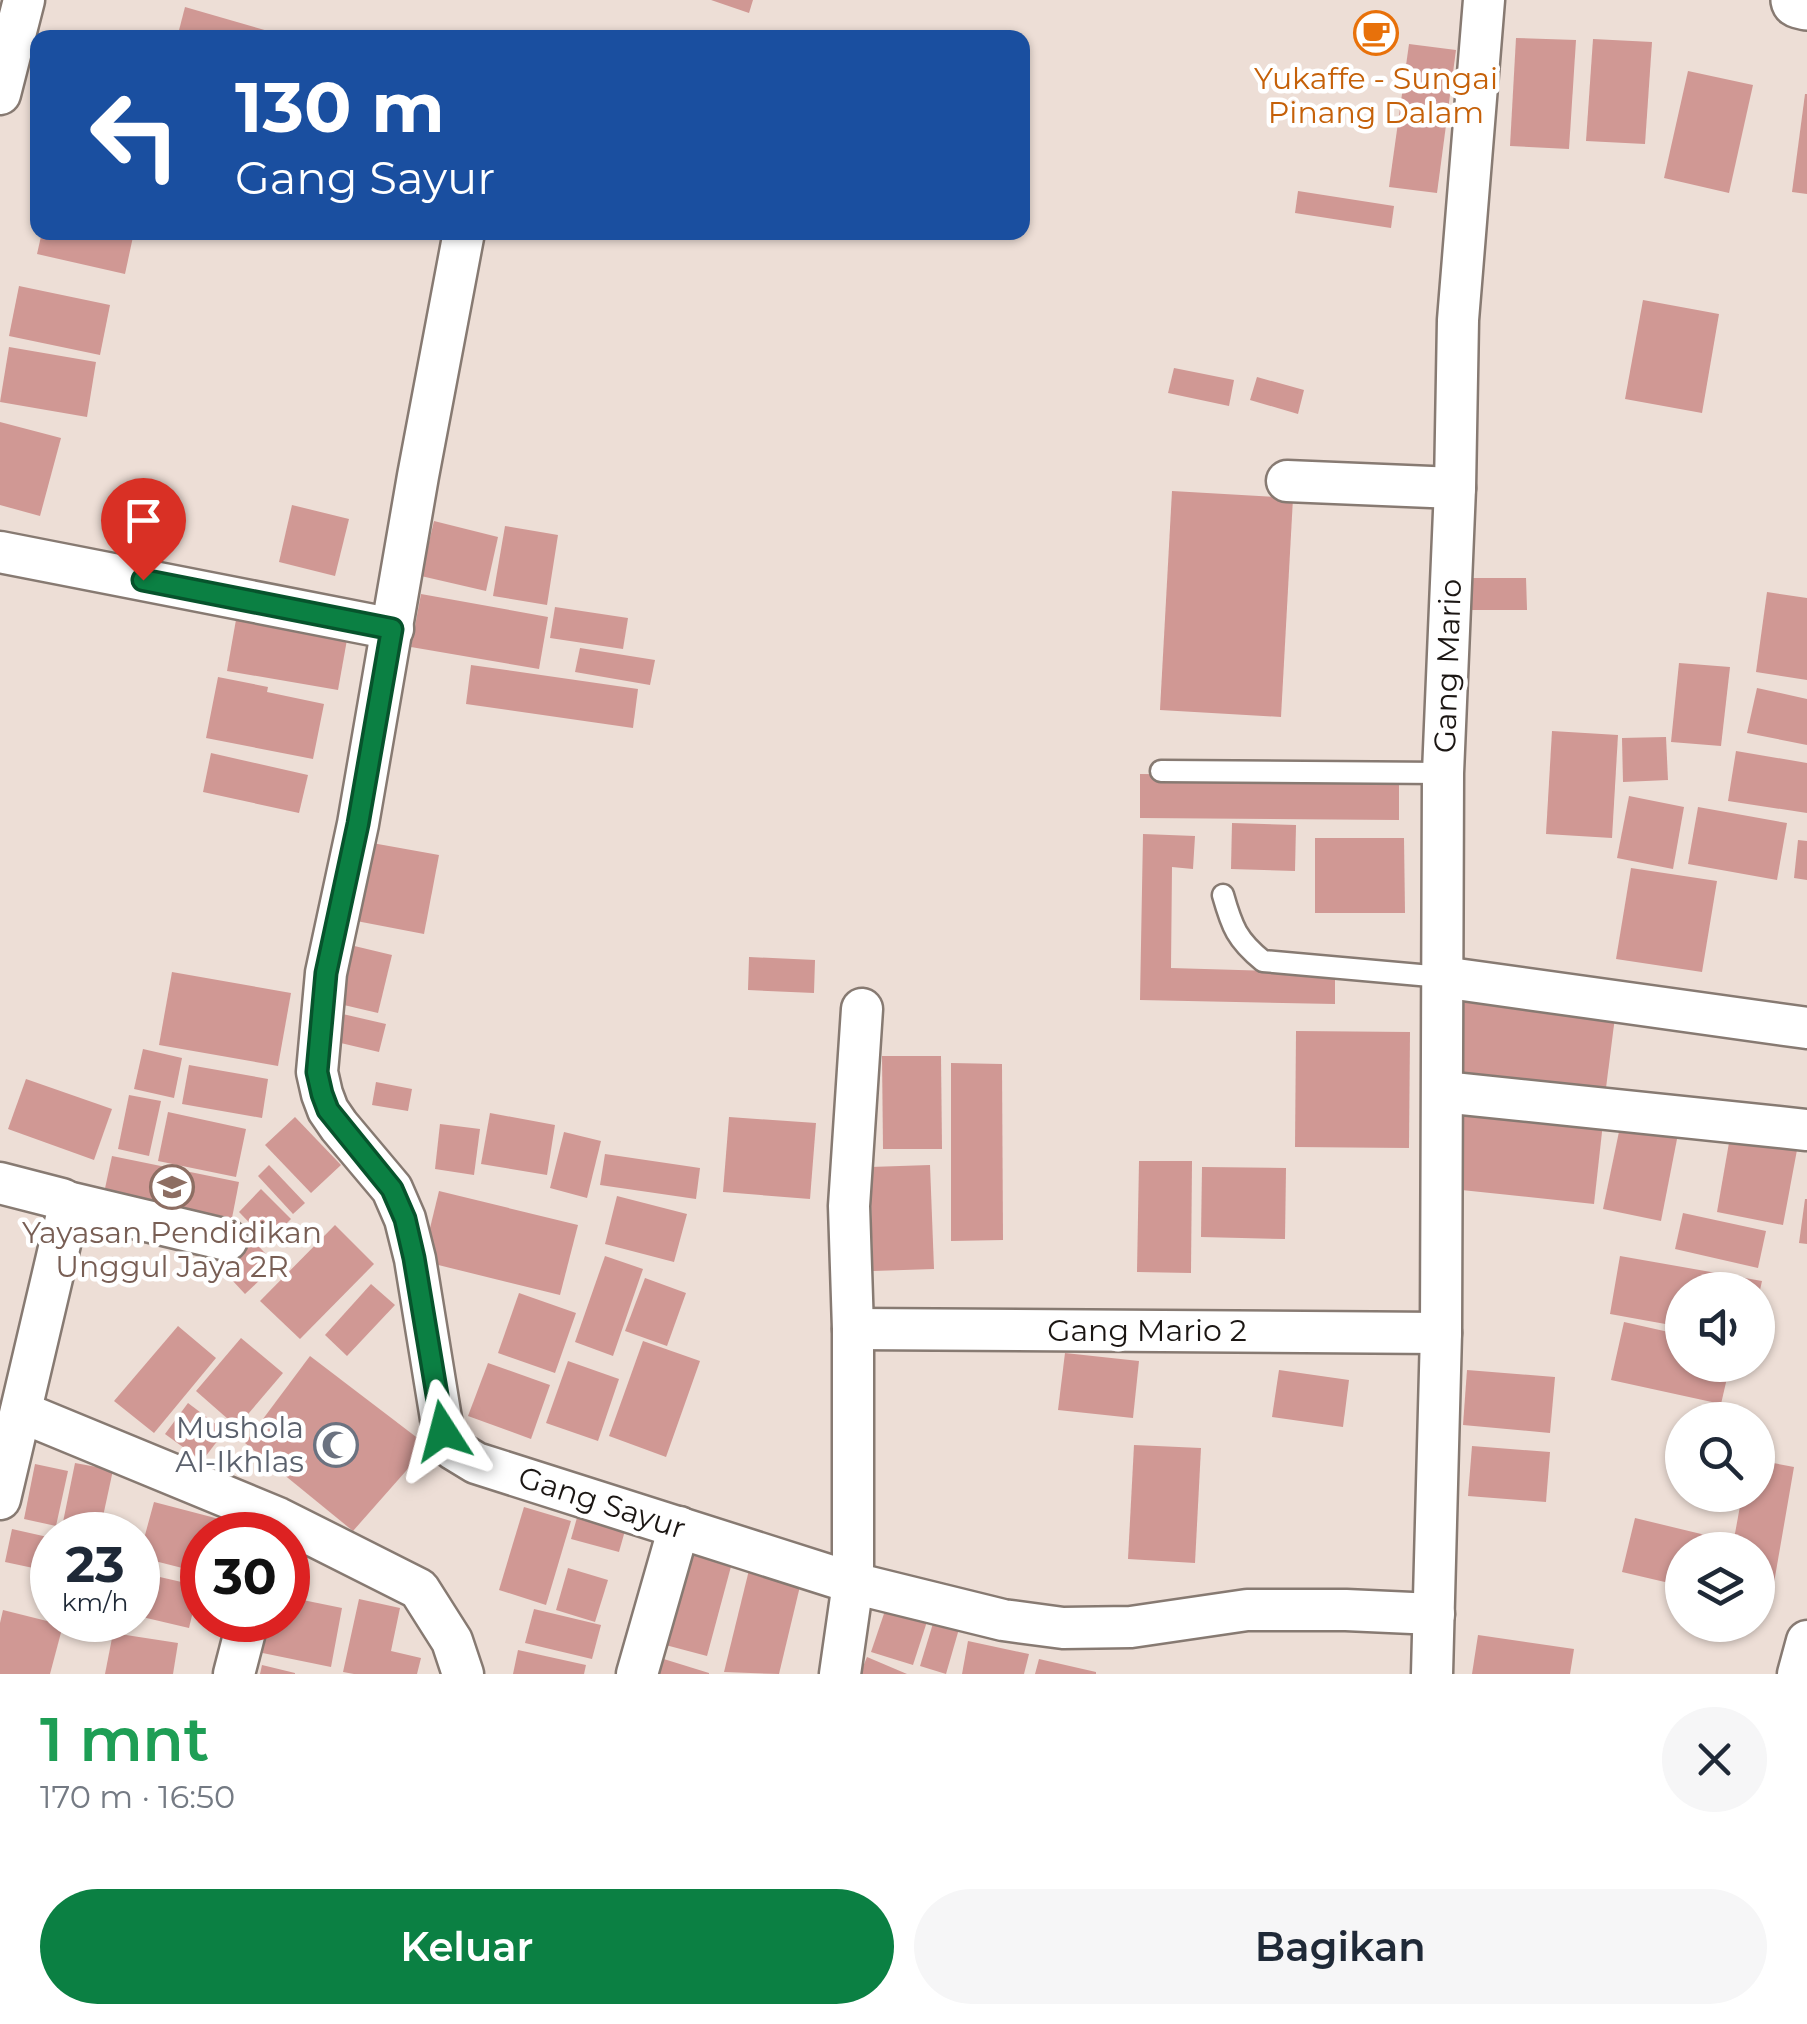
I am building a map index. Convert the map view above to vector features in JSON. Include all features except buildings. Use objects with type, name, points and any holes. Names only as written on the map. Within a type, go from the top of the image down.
[{"type":"highway","points":[[1798,0],[1807,2]]},
{"type":"street","points":[[0,94],[24,0]]},
{"type":"street","name":"Gang Mario","points":[[1432,1674],[1441,1333],[1444,772],[1458,320],[1484,0]]},
{"type":"street","points":[[0,552],[392,629],[462,240]]},
{"type":"street","points":[[1288,482],[1455,488]]},
{"type":"street","name":"Gang Sayur","points":[[392,629],[358,824],[326,973],[317,1072],[328,1110],[392,1189],[405,1219],[443,1431],[453,1449],[476,1463],[853,1583],[1003,1620],[1063,1628],[1131,1626],[1247,1610],[1434,1614]]},
{"type":"street","points":[[1442,977],[1807,1028]]},
{"type":"street","points":[[840,1674],[853,1583],[854,1330],[849,1206],[862,1009]]},
{"type":"street","points":[[1443,1092],[1807,1130]]},
{"type":"street","points":[[0,1183],[228,1240]]},
{"type":"street","points":[[0,1500],[67,1202]]},
{"type":"street","name":"Gang Mario 2","points":[[854,1330],[1441,1333]]},
{"type":"street","points":[[21,1412],[244,1512]]},
{"type":"street","points":[[637,1674],[679,1527]]},
{"type":"street","points":[[310,1541],[419,1589],[452,1640],[463,1674]]},
{"type":"street","points":[[1798,1674],[1807,1640]]},
{"type":"street","points":[[234,1674],[242,1642]]},
{"type":"lane","points":[[1161,771],[1444,772]]},
{"type":"lane","points":[[1223,895],[1232,927],[1245,946],[1263,960],[1442,977]]},
{"type":"place","name":"Yukaffe - Sungai Pinang Dalam","points":[[1376,33]]},
{"type":"place","name":"Yayasan Pendidikan Unggul Jaya 2R","points":[[172,1187]]},
{"type":"place","name":"Mushola Al-Ikhlas","points":[[336,1445]]},
{"type":"route","points":[[143,580],[392,629],[358,824],[326,973],[317,1072],[328,1110],[392,1189],[405,1219],[443,1431]]}]
